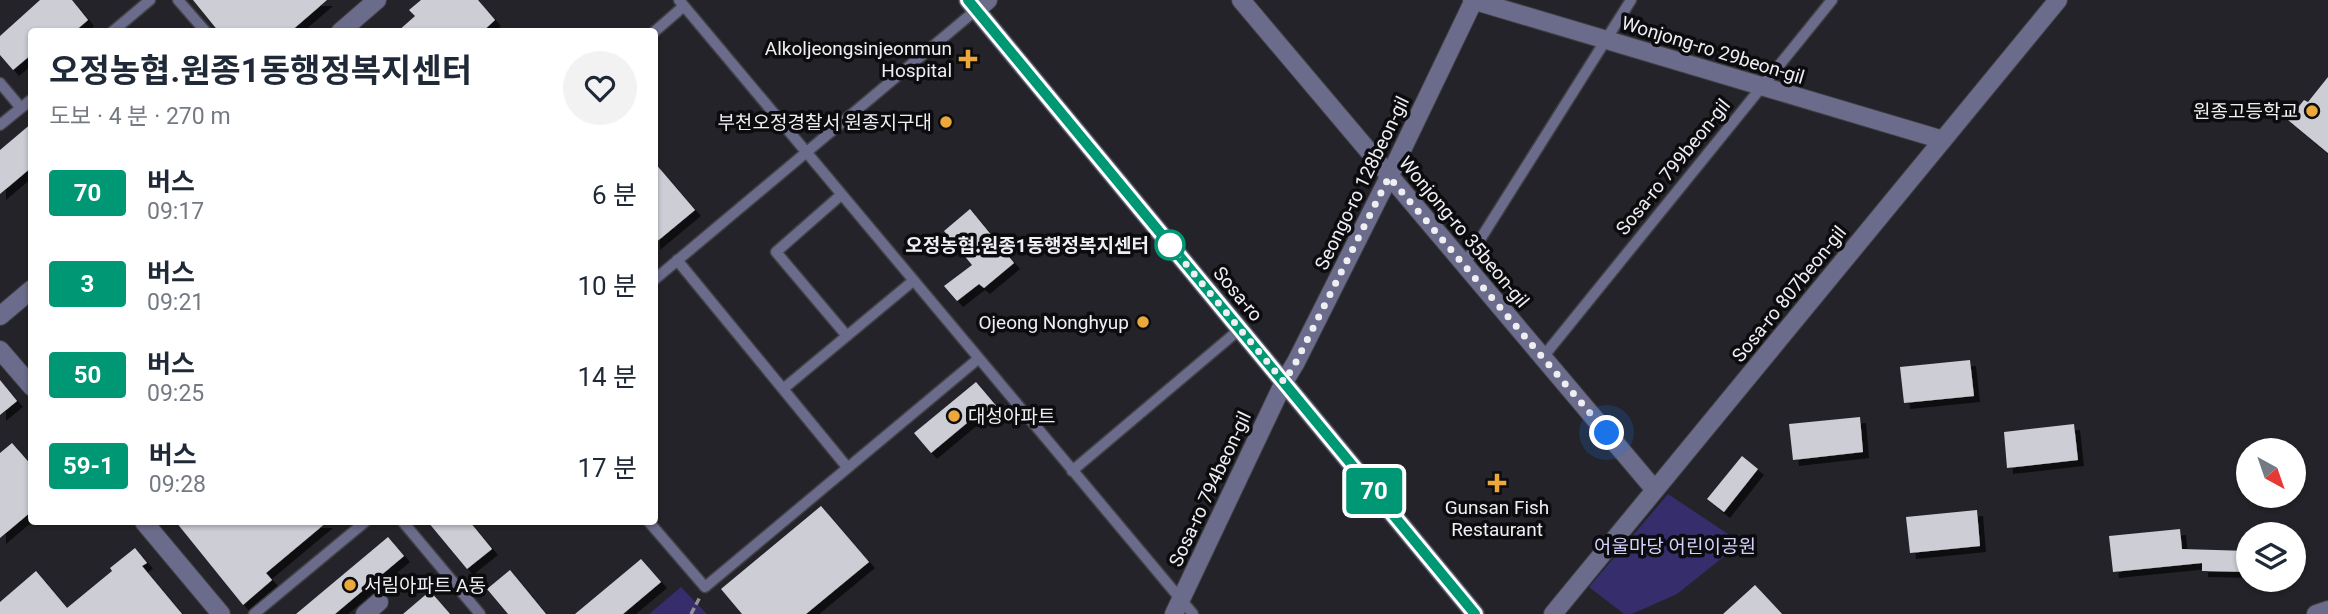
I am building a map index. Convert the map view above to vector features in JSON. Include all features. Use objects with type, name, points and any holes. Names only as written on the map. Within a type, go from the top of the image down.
[{"type":"street","points":[[345,28],[377,0]]},
{"type":"street","name":"Wonjong-ro 35beon-gil","points":[[1241,0],[1655,490]]},
{"type":"street","name":"Sosa-ro 807beon-gil","points":[[1553,614],[2058,0]]},
{"type":"street","name":"Seongo-ro 128beon-gil","points":[[1284,382],[1389,177],[1473,1]]},
{"type":"street","name":"Wonjong-ro 29beon-gil","points":[[1473,1],[1943,140]]},
{"type":"street","name":"Sosa-ro","points":[[977,4],[1475,614]]},
{"type":"street","points":[[0,316],[28,292]]},
{"type":"street","points":[[0,349],[28,382]]},
{"type":"street","name":"Sosa-ro 794beon-gil","points":[[1177,607],[1284,382]]},
{"type":"street","points":[[147,525],[221,614]]},
{"type":"street","points":[[365,614],[379,602]]},
{"type":"street","points":[[2316,614],[2328,610]]},
{"type":"lane","points":[[117,28],[149,0]]},
{"type":"lane","points":[[178,0],[202,28]]},
{"type":"lane","points":[[1464,265],[1631,0]]},
{"type":"lane","name":"Sosa-ro 799beon-gil","points":[[1543,357],[1832,0]]},
{"type":"lane","points":[[658,28],[681,3],[1072,471],[1177,607],[1193,614]]},
{"type":"lane","points":[[658,277],[806,153],[977,4]]},
{"type":"lane","points":[[0,83],[21,108]]},
{"type":"lane","points":[[0,125],[28,102]]},
{"type":"lane","points":[[841,195],[776,252],[846,336]]},
{"type":"lane","points":[[677,260],[847,467]]},
{"type":"lane","points":[[783,389],[913,281]]},
{"type":"lane","points":[[1072,471],[1240,329]]},
{"type":"lane","points":[[652,525],[705,587],[978,359]]},
{"type":"lane","points":[[254,614],[361,525]]},
{"type":"lane","points":[[406,525],[480,614]]},
{"type":"green space","name":"어울마당 어린이공원","points":[[1668,494],[1728,534],[1736,547],[1677,594],[1632,614],[1624,614],[1589,587]]},
{"type":"green space","points":[[681,587],[707,614],[649,614]]},
{"type":"building","points":[[40,0],[72,0],[88,20],[79,28],[28,28],[28,57],[13,70],[0,55],[0,36]]},
{"type":"building","points":[[193,0],[327,0],[295,28],[216,28]]},
{"type":"building","points":[[421,0],[478,0],[495,20],[486,28],[402,28],[415,16],[409,10]]},
{"type":"building","name":"원종고등학교","points":[[2328,77],[2328,153],[2288,120],[2304,100],[2308,102]]},
{"type":"building","points":[[28,126],[28,170],[0,194],[0,150]]},
{"type":"building","points":[[658,167],[695,210],[658,241]]},
{"type":"building","points":[[970,209],[1014,263],[984,288],[979,284],[957,301],[944,286],[972,265],[944,231]]},
{"type":"building","points":[[1970,360],[1974,396],[1904,403],[1900,367]]},
{"type":"building","points":[[0,380],[17,401],[0,415]]},
{"type":"building","name":"대성아파트","points":[[976,382],[998,408],[984,420],[979,413],[931,453],[914,433]]},
{"type":"building","points":[[1860,417],[1863,452],[1793,460],[1789,424]]},
{"type":"building","points":[[2074,424],[2078,460],[2007,468],[2004,432]]},
{"type":"building","points":[[12,443],[28,461],[28,514],[0,538],[0,453]]},
{"type":"building","points":[[1742,456],[1758,469],[1724,512],[1707,499]]},
{"type":"building","points":[[821,506],[869,562],[806,614],[742,614],[721,589]]},
{"type":"building","points":[[1977,510],[1980,546],[1910,553],[1906,517]]},
{"type":"building","points":[[178,525],[323,525],[266,573],[272,580],[243,605]]},
{"type":"building","points":[[430,525],[472,525],[492,549],[467,569]]},
{"type":"building","points":[[2180,529],[2182,549],[2236,551],[2236,572],[2202,571],[2202,563],[2113,572],[2109,536]]},
{"type":"building","name":"서림아파트 A동","points":[[388,537],[404,556],[335,614],[296,614]]},
{"type":"building","points":[[135,548],[147,563],[142,566],[182,614],[0,614],[0,602],[36,571],[67,608]]},
{"type":"building","points":[[641,559],[661,582],[623,614],[575,614]]},
{"type":"building","points":[[510,570],[546,614],[508,614],[487,589]]},
{"type":"building","points":[[1755,585],[1782,614],[1723,614]]},
{"type":"building","points":[[430,591],[450,614],[403,614]]},
{"type":"bus line","name":"70","points":[[968,0],[1475,614]]},
{"type":"place","name":"Alkoljeongsinjeonmun Hospital","points":[[968,59]]},
{"type":"place","name":"원종고등학교","points":[[2312,111]]},
{"type":"place","name":"부천오정경찰서 원종지구대","points":[[946,122]]},
{"type":"place","name":"오정농협.원종1동행정복지센터","points":[[1170,245]]},
{"type":"place","name":"Ojeong Nonghyup","points":[[1143,322]]},
{"type":"place","name":"대성아파트","points":[[954,416]]},
{"type":"place","name":"Gunsan Fish Restaurant","points":[[1497,483]]},
{"type":"place","name":"서림아파트 A동","points":[[350,585]]},
{"type":"route","points":[[1170,245],[1284,382],[1389,177],[1607,433]]}]
